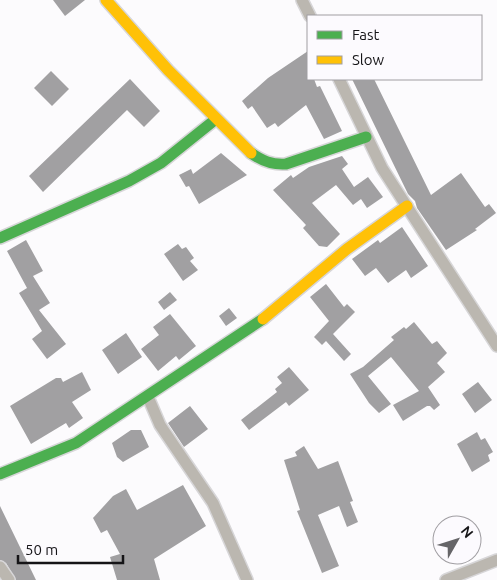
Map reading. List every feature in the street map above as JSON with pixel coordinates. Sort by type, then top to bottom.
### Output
[{"type":"street","points":[[106,0],[168,70],[243,147],[261,160],[276,165],[286,164],[366,137]]},
{"type":"street","points":[[302,0],[310,15]]},
{"type":"street","points":[[339,80],[382,168],[497,346]]},
{"type":"street","points":[[0,238],[129,181],[161,162],[216,119]]},
{"type":"street","points":[[0,474],[76,443],[148,397],[267,316],[347,249],[407,206]]},
{"type":"street","points":[[148,397],[160,425],[213,503],[247,580]]},
{"type":"street","points":[[446,580],[497,560]]},
{"type":"street","points":[[0,567],[9,580]]},
{"type":"building","points":[[53,0],[85,0],[65,16]]},
{"type":"building","points":[[307,52],[307,80],[314,80],[317,87],[320,86],[342,131],[324,139],[306,105],[278,127],[275,123],[267,128],[252,106],[248,109],[242,101],[268,78]]},
{"type":"building","points":[[51,71],[69,89],[52,106],[34,88]]},
{"type":"building","points":[[130,79],[160,111],[144,127],[127,110],[43,192],[29,176]]},
{"type":"building","points":[[352,80],[374,80],[431,195],[461,173],[485,207],[489,204],[496,213],[475,229],[477,230],[446,250],[417,208],[415,201],[408,194]]},
{"type":"building","points":[[221,153],[247,175],[199,204],[189,186],[186,187],[179,175],[191,169],[193,174]]},
{"type":"building","points":[[342,156],[348,164],[342,169],[354,187],[368,177],[383,197],[367,208],[361,199],[353,205],[336,185],[312,203],[340,234],[327,247],[319,246],[303,228],[306,225],[273,190],[291,175],[293,178],[309,167]]},
{"type":"building","points":[[402,227],[428,266],[411,278],[406,270],[388,283],[376,268],[365,276],[352,259],[378,240],[380,243]]},
{"type":"building","points":[[26,240],[43,271],[33,276],[50,303],[39,310],[66,344],[47,359],[32,339],[42,331],[19,293],[27,288],[7,251]]},
{"type":"building","points":[[178,244],[182,249],[186,247],[194,258],[190,261],[198,270],[183,281],[164,254]]},
{"type":"building","points":[[326,284],[344,307],[347,304],[355,312],[333,334],[351,354],[344,361],[326,341],[322,345],[314,337],[329,321],[310,297]]},
{"type":"building","points":[[170,292],[177,300],[164,310],[158,302]]},
{"type":"building","points":[[229,308],[237,318],[226,326],[219,316]]},
{"type":"building","points":[[170,314],[196,346],[179,360],[176,356],[158,371],[141,349],[159,335],[153,327]]},
{"type":"building","points":[[414,322],[432,344],[437,341],[447,353],[437,363],[445,372],[428,387],[440,405],[434,410],[427,406],[403,421],[393,405],[419,391],[391,357],[368,376],[391,404],[379,413],[369,403],[350,374],[363,367],[394,340],[391,337]]},
{"type":"building","points":[[126,333],[142,357],[118,374],[102,350]]},
{"type":"building","points":[[289,367],[309,390],[289,406],[286,402],[249,430],[241,420],[277,392],[275,389],[282,383],[277,377]]},
{"type":"building","points":[[82,372],[91,390],[72,402],[83,418],[69,428],[66,423],[31,444],[10,406],[56,378],[61,378],[63,382]]},
{"type":"building","points":[[478,382],[492,400],[475,413],[462,394]]},
{"type":"building","points":[[190,406],[208,429],[184,447],[168,423]]},
{"type":"building","points":[[131,430],[141,430],[149,447],[123,462],[117,457],[112,443]]},
{"type":"building","points":[[477,432],[481,440],[485,438],[493,452],[488,455],[490,461],[472,472],[457,444]]},
{"type":"building","points":[[304,446],[318,469],[338,461],[353,501],[350,502],[358,522],[347,527],[339,506],[318,515],[339,566],[322,573],[297,511],[300,510],[284,460],[297,456],[295,452]]},
{"type":"building","points":[[183,485],[206,526],[154,559],[160,580],[117,580],[110,557],[120,554],[107,530],[101,533],[93,518],[113,496],[126,489],[137,510]]},
{"type":"building","points":[[0,506],[36,580],[16,580],[6,563],[0,560]]},
{"type":"traffic: fast","points":[[0,238],[129,181],[161,163],[216,119]]},
{"type":"traffic: fast","points":[[251,153],[267,162],[286,164],[366,137]]},
{"type":"traffic: fast","points":[[0,474],[76,443],[263,319]]},
{"type":"traffic: slow","points":[[106,0],[168,70],[251,153]]},
{"type":"traffic: slow","points":[[263,319],[347,249],[407,206]]}]
